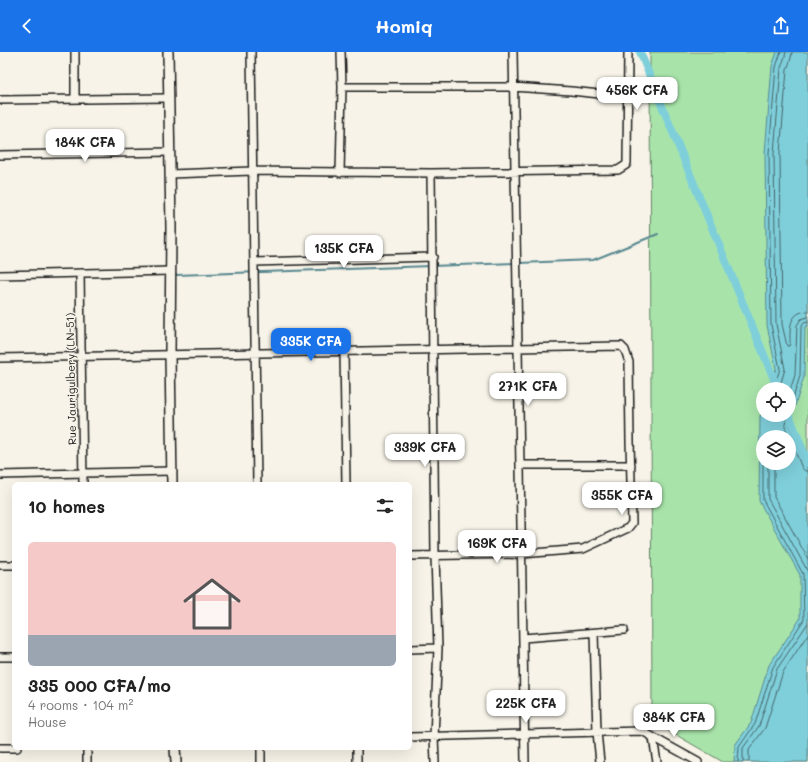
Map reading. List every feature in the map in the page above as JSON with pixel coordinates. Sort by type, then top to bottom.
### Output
[{"type":"street","points":[[75,52],[75,99]]},
{"type":"street","points":[[168,52],[172,482]]},
{"type":"street","points":[[251,52],[257,482]]},
{"type":"street","points":[[340,173],[342,87],[341,52]]},
{"type":"street","points":[[513,52],[525,762]]},
{"type":"street","points":[[170,174],[252,171],[431,173],[618,170],[627,163],[628,52]]},
{"type":"street","points":[[342,87],[513,88],[571,91],[628,97]]},
{"type":"street","points":[[0,100],[168,98]]},
{"type":"street","points":[[0,155],[169,152]]},
{"type":"street","points":[[431,173],[435,556],[438,648],[434,736],[435,762]]},
{"type":"street","points":[[254,262],[433,257]]},
{"type":"street","points":[[0,275],[170,271]]},
{"type":"street","name":"Rue Jaurigulbery (LN-51)","points":[[80,273],[84,482]]},
{"type":"street","points":[[0,358],[621,346],[625,350],[629,362],[632,523],[628,528],[583,549],[521,554],[412,556]]},
{"type":"street","points":[[344,351],[346,482]]},
{"type":"street","points":[[520,465],[631,464]]},
{"type":"street","points":[[0,476],[171,471]]},
{"type":"street","points":[[0,566],[12,565]]},
{"type":"street","points":[[523,638],[624,630]]},
{"type":"street","points":[[594,632],[597,732],[600,762]]},
{"type":"street","points":[[412,649],[438,648]]},
{"type":"street","points":[[0,657],[12,657]]},
{"type":"street","points":[[412,737],[642,731],[698,762]]},
{"type":"street","points":[[654,738],[657,762]]},
{"type":"street","points":[[0,748],[12,748]]},
{"type":"street","points":[[87,750],[88,762]]},
{"type":"street","points":[[176,750],[176,762]]},
{"type":"street","points":[[261,750],[261,762]]},
{"type":"street","points":[[357,750],[357,762]]},
{"type":"green space","points":[[650,52],[808,52],[808,762],[723,762],[652,721]]},
{"type":"water","points":[[777,52],[808,52],[808,326],[805,327],[804,377],[796,403],[796,382],[771,382],[776,369],[767,325],[765,153],[772,66]]},
{"type":"water","points":[[760,422],[790,422],[789,425],[791,430],[760,430]]},
{"type":"water","points":[[796,442],[808,471],[808,762],[734,762],[735,745],[751,723],[769,665],[800,619],[800,575],[759,501],[759,470],[796,470]]},
{"type":"waterway","points":[[640,52],[775,382]]},
{"type":"waterway","points":[[519,263],[593,260],[658,234]]},
{"type":"waterway","points":[[176,275],[515,263]]},
{"type":"waterway","points":[[792,422],[808,463]]}]
